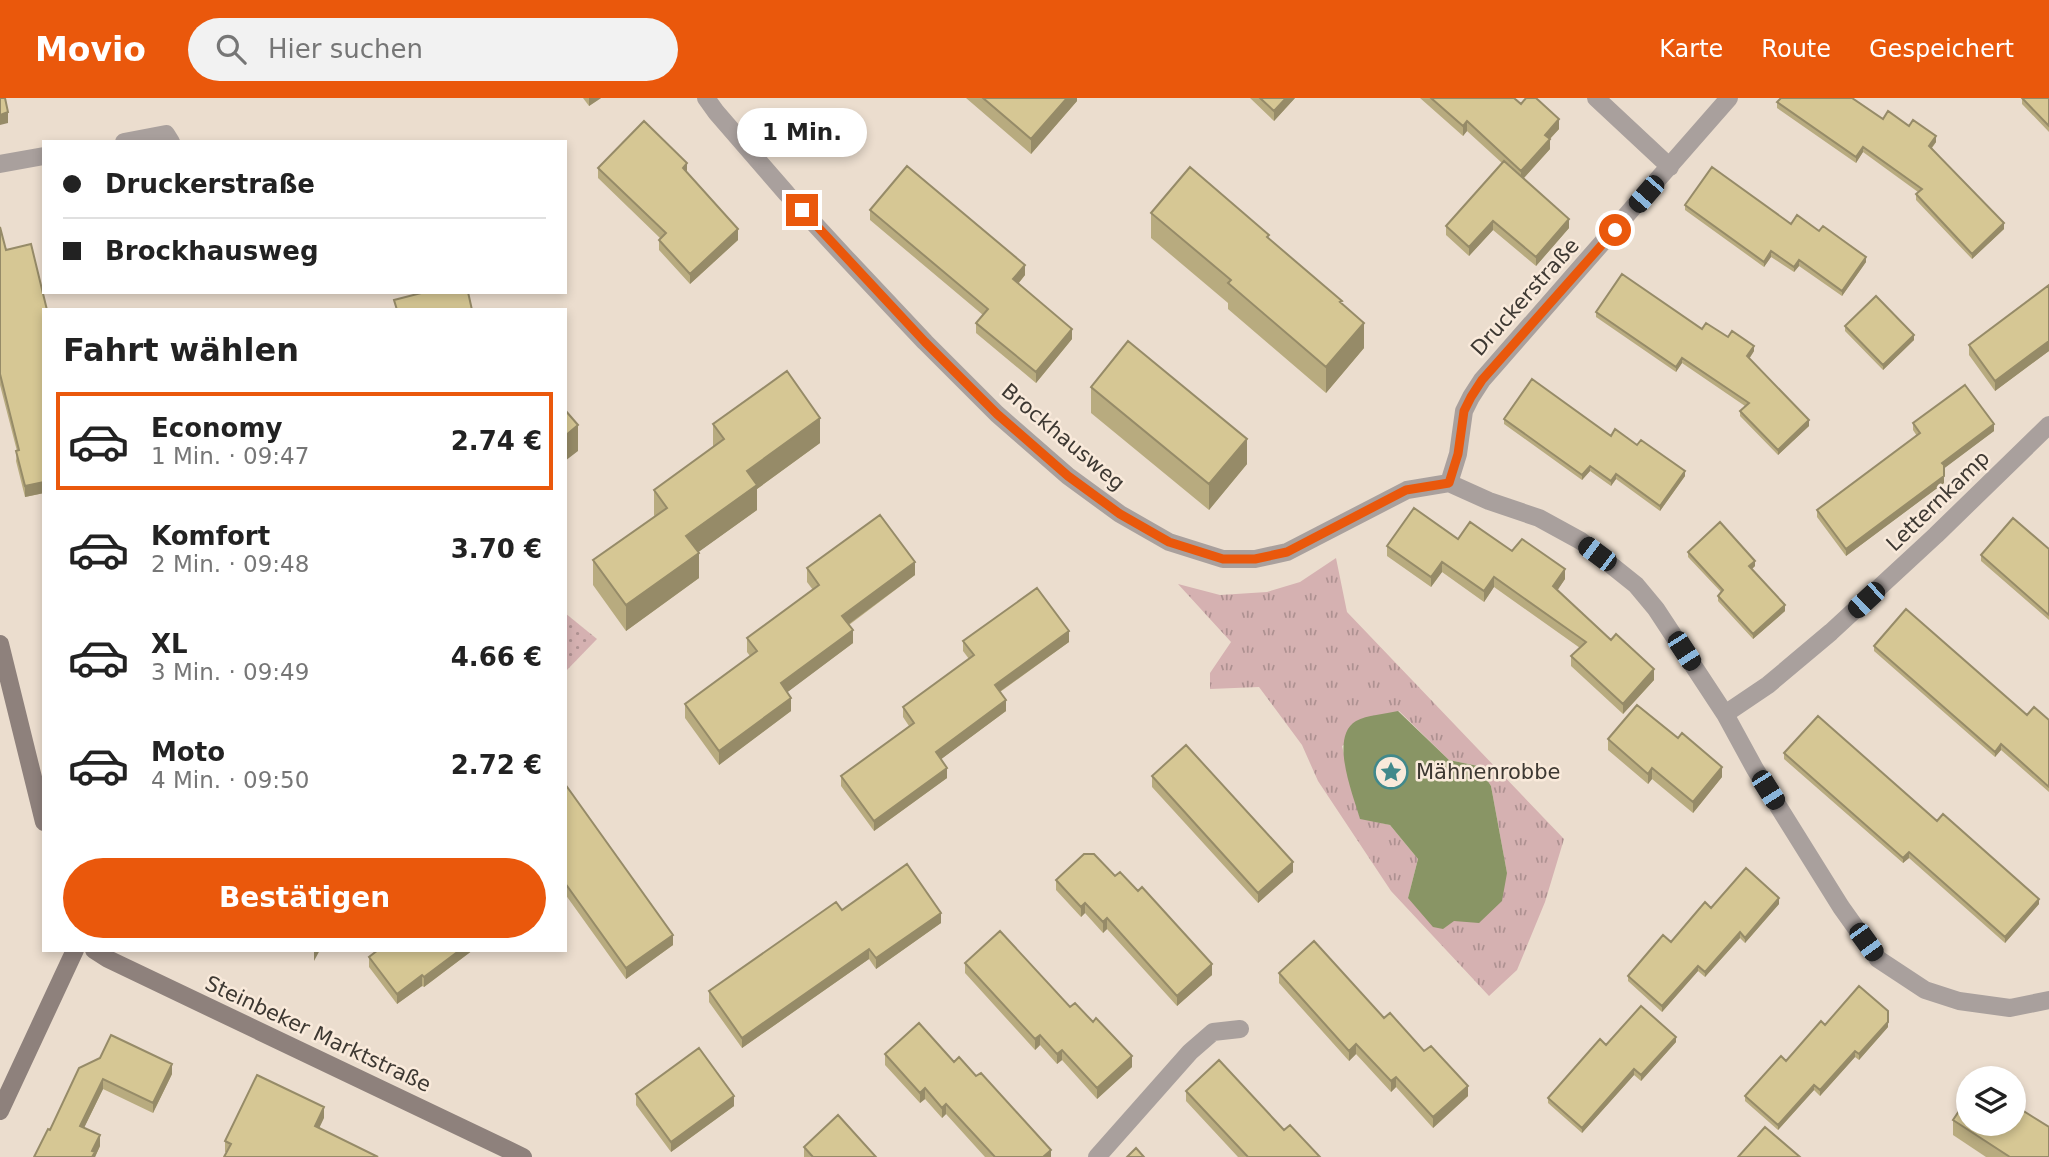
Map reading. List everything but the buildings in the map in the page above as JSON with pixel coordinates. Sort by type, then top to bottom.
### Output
[{"type":"street","name":"Brockhausweg","points":[[706,98],[787,194],[925,342],[997,414],[1078,484],[1120,514],[1169,542],[1223,559],[1255,559],[1287,552],[1406,490],[1449,483]]},
{"type":"street","points":[[1596,98],[1670,167]]},
{"type":"street","name":"Druckerstraße","points":[[1449,483],[1458,454],[1464,411],[1482,380],[1729,98]]},
{"type":"street","points":[[134,140],[166,134],[170,140]]},
{"type":"street","points":[[0,164],[42,156]]},
{"type":"street","name":"Letternkamp","points":[[1725,714],[1768,685],[1831,632],[2049,425]]},
{"type":"street","points":[[1449,483],[1489,501],[1539,518],[1580,541],[1636,585],[1656,609],[1725,714],[1755,769],[1841,907],[1878,959],[1926,990],[1959,1001],[2010,1008],[2049,1000]]},
{"type":"street","points":[[0,645],[42,814]]},
{"type":"street","points":[[0,1111],[74,952]]},
{"type":"street","name":"Steinbeker Marktstraße","points":[[97,952],[523,1157]]},
{"type":"street","points":[[1097,1157],[1190,1052],[1213,1032],[1240,1028]]},
{"type":"green space","points":[[1336,558],[1347,612],[1564,839],[1545,902],[1517,970],[1489,996],[1391,891],[1318,781],[1302,745],[1259,687],[1210,689],[1210,673],[1231,642],[1178,584],[1220,595],[1267,592],[1300,582]],"holes":[[[1399,711],[1449,760],[1478,766],[1491,786],[1507,873],[1408,898],[1418,859],[1390,825],[1360,818],[1342,746]]]},
{"type":"green space","points":[[567,615],[597,639],[567,670]]},
{"type":"shaded area","points":[[1398,711],[1449,760],[1478,766],[1491,786],[1507,873],[1502,901],[1479,923],[1454,921],[1443,929],[1433,927],[1408,898],[1418,859],[1390,825],[1360,819],[1345,767],[1344,740],[1348,729],[1356,721]]},
{"type":"place","name":"Mähnenrobbe","points":[[1391,772]]},
{"type":"route","points":[[802,210],[951,369],[997,414],[1068,476],[1120,514],[1169,542],[1223,559],[1255,559],[1287,552],[1406,490],[1449,483],[1458,454],[1464,411],[1482,380],[1615,230]]}]
